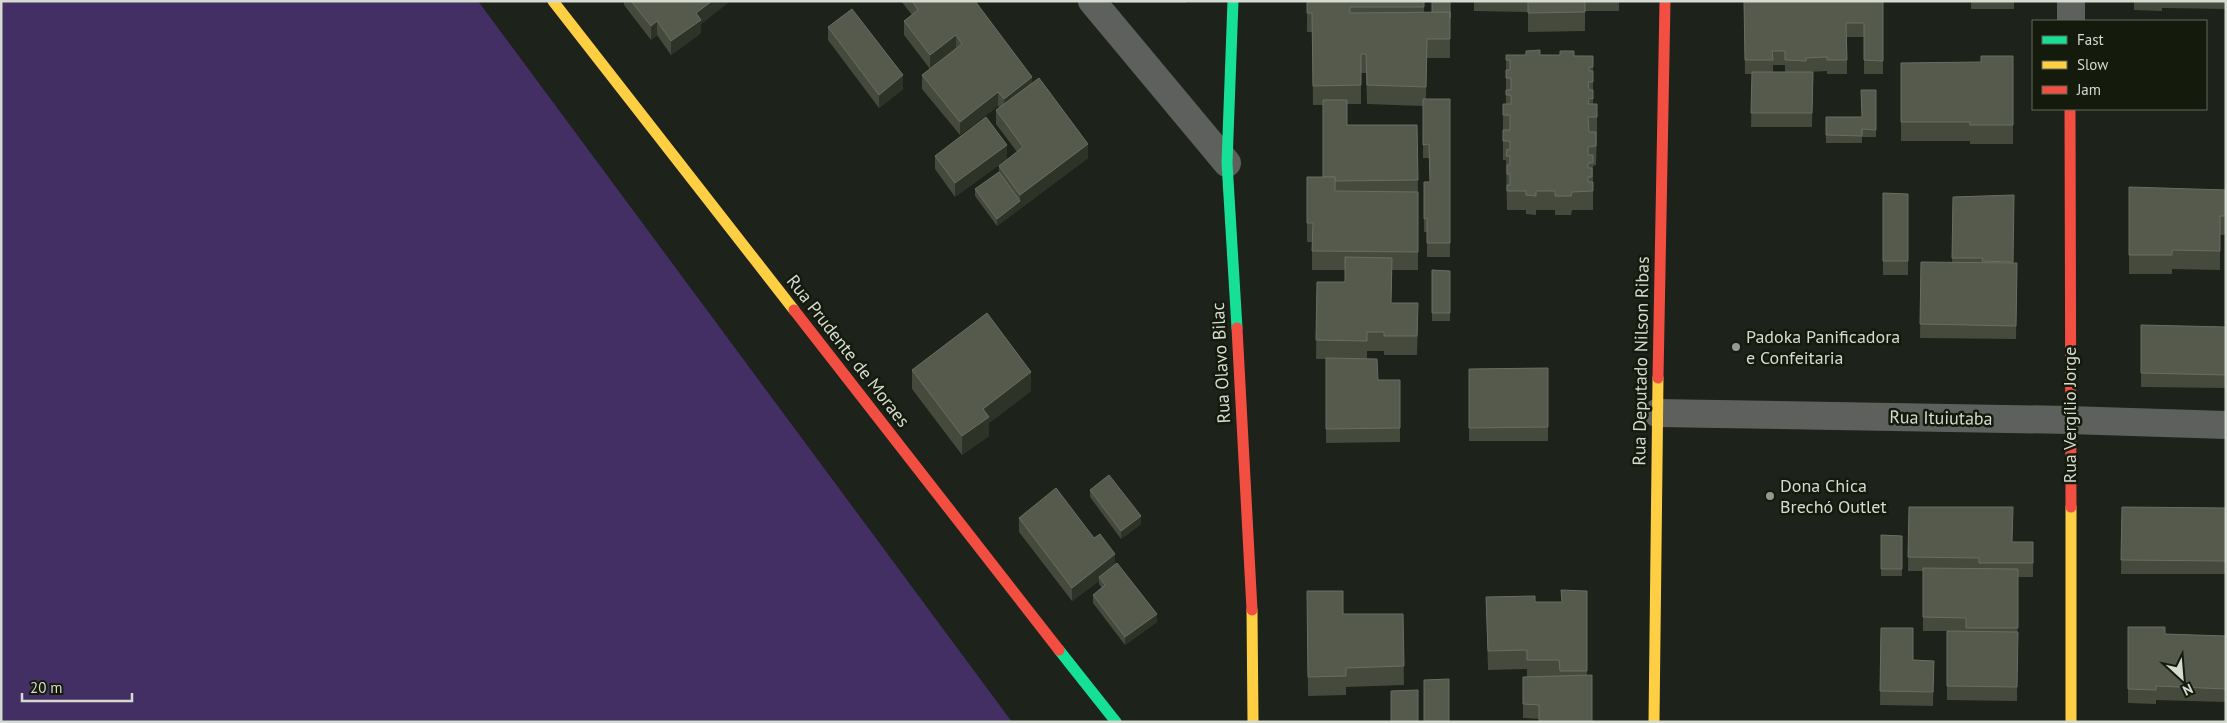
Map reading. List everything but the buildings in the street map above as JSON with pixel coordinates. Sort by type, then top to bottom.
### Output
[{"type":"street","name":"Rua Prudente de Moraes","points":[[554,1],[1116,722]]},
{"type":"street","points":[[1092,1],[1227,163]]},
{"type":"street","name":"Rua Olavo Bilac","points":[[1233,1],[1227,163],[1251,571],[1253,722]]},
{"type":"street","name":"Rua Deputado Nilson Ribas","points":[[1654,722],[1656,413],[1665,1]]},
{"type":"street","points":[[2071,1],[2071,20]]},
{"type":"street","name":"Rua Vergílio Jorge","points":[[2070,110],[2069,420],[2071,722]]},
{"type":"street","name":"Rua Ituiutaba","points":[[1656,413],[2069,420],[2226,425]]},
{"type":"shaded area","points":[[1,1],[478,1],[1012,722],[1,722]]},
{"type":"traffic: fast","points":[[1233,1],[1227,163],[1237,328]]},
{"type":"traffic: fast","points":[[1059,650],[1116,722]]},
{"type":"traffic: slow","points":[[553,1],[794,310]]},
{"type":"traffic: slow","points":[[1654,722],[1658,378]]},
{"type":"traffic: slow","points":[[2071,507],[2071,722]]},
{"type":"traffic: slow","points":[[1252,610],[1253,722]]},
{"type":"traffic: jam","points":[[1658,378],[1665,1]]},
{"type":"traffic: jam","points":[[2070,110],[2071,507]]},
{"type":"traffic: jam","points":[[794,310],[1059,650]]},
{"type":"traffic: jam","points":[[1237,328],[1252,610]]},
{"type":"place","name":"Padoka Panificadora e Confeitaria","points":[[1736,347]]},
{"type":"place","name":"Dona Chica Brechó Outlet","points":[[1770,496]]}]
